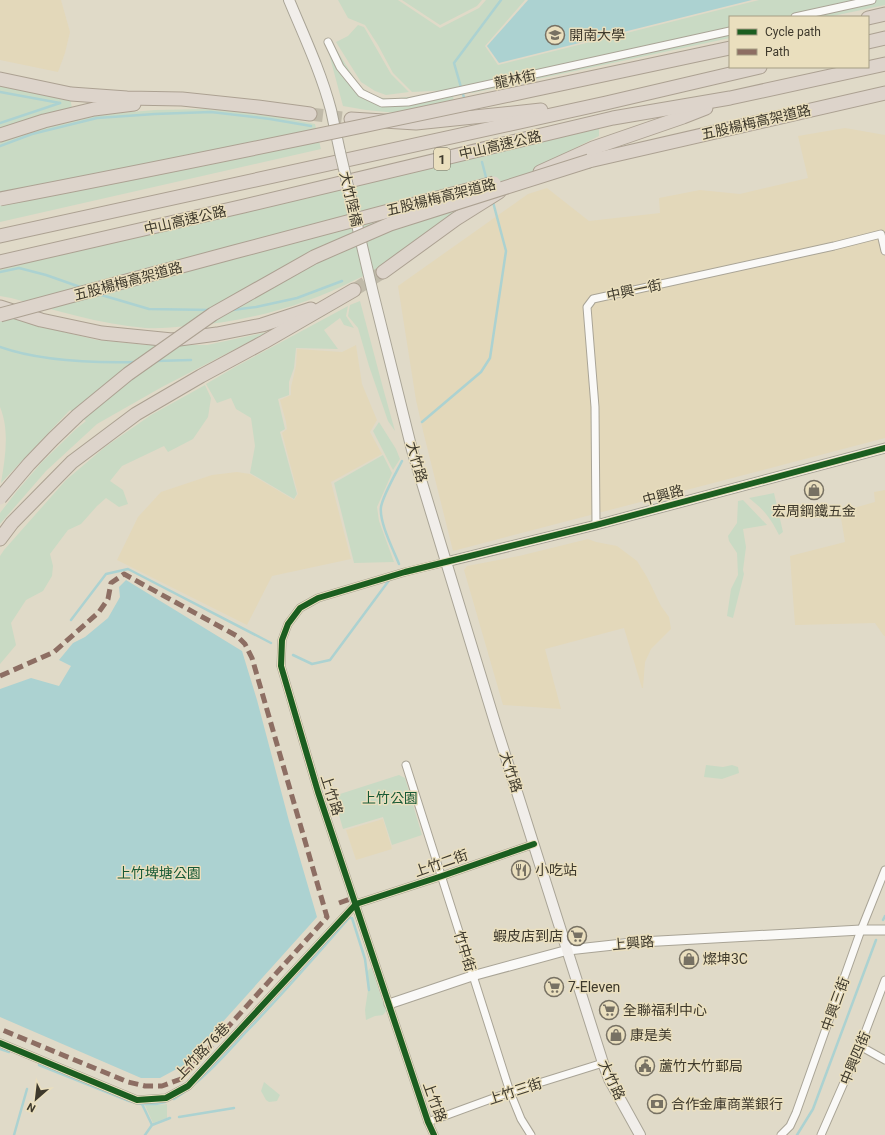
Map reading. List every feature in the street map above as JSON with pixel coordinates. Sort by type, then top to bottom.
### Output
[{"type":"highway","points":[[869,18],[885,14]]},
{"type":"highway","points":[[869,42],[885,38]]},
{"type":"highway","points":[[0,199],[168,167],[729,48]]},
{"type":"highway","name":"中山高速公路","points":[[869,68],[885,64]]},
{"type":"highway","name":"中山高速公路","points":[[0,236],[606,103],[756,68]]},
{"type":"highway","name":"中山高速公路","points":[[0,262],[613,118],[730,98],[867,68]]},
{"type":"highway","points":[[0,79],[71,94],[127,98],[182,99],[310,114]]},
{"type":"highway","name":"五股楊梅高架道路","points":[[0,315],[469,189],[885,93]]},
{"type":"highway","points":[[384,272],[456,219],[493,195],[556,164],[593,148],[683,117],[730,98]]},
{"type":"highway","points":[[0,135],[44,120],[94,109],[146,103],[208,102]]},
{"type":"highway","points":[[351,119],[416,123],[606,103]]},
{"type":"highway","points":[[0,498],[29,464],[78,415],[128,374],[213,314],[314,257],[390,224],[589,161]]},
{"type":"highway","points":[[0,539],[12,523],[72,462],[136,414],[354,290]]},
{"type":"highway","points":[[0,306],[41,320],[102,333],[172,340],[218,334],[262,325],[337,301]]},
{"type":"main road","name":"大竹陸橋","points":[[288,0],[314,61],[326,96],[401,402]]},
{"type":"main road","name":"大竹路","points":[[401,402],[412,450],[446,562],[603,1063],[609,1079],[640,1135]]},
{"type":"street","points":[[800,16],[872,0]]},
{"type":"street","name":"龍林街","points":[[328,42],[340,66],[361,93],[382,103],[408,102],[729,31]]},
{"type":"street","name":"中興一街","points":[[596,525],[595,407],[587,307],[593,299],[834,246],[881,234],[885,251]]},
{"type":"street","name":"中興路","points":[[446,562],[596,525],[885,448]]},
{"type":"street","name":"上竹路","points":[[434,1135],[428,1122],[318,792],[281,666],[282,640],[288,624],[300,608],[318,598],[405,572],[446,562]]},
{"type":"street","name":"竹中街","points":[[406,765],[510,1092],[521,1119],[531,1135]]},
{"type":"street","name":"上竹二街","points":[[356,904],[534,844]]},
{"type":"street","name":"中興三街","points":[[781,1135],[790,1126],[796,1112],[861,930],[885,870]]},
{"type":"street","name":"上竹路76巷","points":[[0,1043],[137,1100],[166,1098],[188,1086],[356,904]]},
{"type":"street","name":"上興路","points":[[389,1004],[472,976],[568,950],[642,942],[885,930]]},
{"type":"street","name":"中興四街","points":[[821,1135],[860,1046],[885,980]]},
{"type":"street","points":[[860,1046],[885,1060]]},
{"type":"street","name":"上竹三街","points":[[428,1122],[510,1092],[603,1063]]},
{"type":"shaded area","points":[[0,0],[61,0],[70,32],[65,53],[58,72],[0,60]]},
{"type":"shaded area","points":[[845,128],[885,135],[885,438],[453,551],[416,400],[398,286],[528,194],[547,188],[589,221],[660,213],[659,198],[700,190],[740,194],[808,178],[798,136]]},
{"type":"shaded area","points":[[356,345],[362,384],[377,420],[370,432],[382,454],[331,482],[351,559],[272,576],[247,625],[117,560],[138,517],[161,492],[212,475],[237,472],[250,474],[294,500],[298,494],[282,433],[287,429],[280,400],[291,395],[291,387],[296,366],[297,349],[342,352]]},
{"type":"shaded area","points":[[885,490],[885,636],[875,623],[795,625],[790,556],[845,542],[840,512],[875,502],[874,492]]},
{"type":"shaded area","points":[[588,539],[617,546],[637,561],[647,577],[661,606],[669,617],[671,629],[651,649],[645,662],[643,688],[624,628],[545,649],[561,709],[503,705],[464,570],[467,566],[519,556]]},
{"type":"shaded area","points":[[383,819],[392,849],[356,860],[346,830]]},
{"type":"green space","points":[[338,0],[398,0],[440,28],[479,8],[486,0],[525,0],[485,46],[498,65],[759,0],[885,0],[885,5],[833,16],[729,16],[729,38],[472,93],[467,85],[452,90],[412,92],[393,73],[365,25],[348,18]]},
{"type":"green space","points":[[402,0],[482,0],[477,6],[440,25]]},
{"type":"green space","points":[[358,25],[364,27],[391,74],[409,92],[386,95],[375,91],[361,82],[336,42],[348,36]]},
{"type":"green space","points":[[333,44],[359,86],[375,96],[387,99],[453,93],[454,110],[406,114],[343,106],[327,46]]},
{"type":"green space","points":[[0,85],[70,98],[72,108],[0,130]]},
{"type":"green space","points":[[204,109],[258,113],[315,124],[321,149],[0,222],[0,141],[54,125],[96,115],[155,110]]},
{"type":"green space","points":[[599,128],[599,136],[548,162],[428,239],[379,268],[334,290],[272,312],[208,324],[166,328],[145,328],[94,320],[0,296],[0,269]]},
{"type":"green space","points":[[360,301],[395,431],[388,421],[358,328],[348,316],[350,305]]},
{"type":"green space","points":[[348,306],[346,316],[354,328],[344,325],[340,318],[324,330],[338,349],[296,348],[294,368],[289,382],[289,395],[278,399],[285,429],[280,432],[297,494],[294,499],[250,473],[255,446],[251,418],[236,409],[231,398],[217,403],[206,384]]},
{"type":"green space","points":[[0,314],[34,325],[97,340],[146,345],[207,345],[268,332],[162,387],[97,424],[46,471],[0,524],[0,513],[17,491],[42,462],[86,421],[70,410],[1,483],[6,435],[0,407]]},
{"type":"green space","points":[[205,385],[211,398],[208,417],[193,439],[168,452],[164,446],[122,466],[110,481],[123,490],[128,504],[119,507],[106,498],[81,524],[68,530],[50,554],[53,566],[52,576],[43,591],[26,600],[11,623],[16,645],[0,664],[0,556],[4,550],[66,480],[105,447],[151,415]]},
{"type":"green space","points":[[379,422],[396,449],[400,459],[393,470],[373,431]]},
{"type":"green space","points":[[383,455],[392,473],[377,507],[379,521],[394,562],[354,563],[334,483]]},
{"type":"green space","points":[[774,493],[783,532],[779,535],[773,523],[766,514],[749,498]]},
{"type":"green space","points":[[743,500],[767,525],[743,529],[746,547],[743,570],[744,574],[733,618],[727,616],[731,589],[738,575],[737,553],[729,541],[728,536],[737,523],[738,501]]},
{"type":"green space","points":[[706,765],[723,767],[732,765],[738,767],[739,773],[722,779],[704,777]]},
{"type":"green space","name":"上竹公園","points":[[399,775],[405,778],[422,835],[392,845],[383,817],[343,829],[335,801],[340,794]]},
{"type":"green space","points":[[371,967],[386,1011],[383,1015],[375,1016],[366,1020],[365,1010],[368,990],[366,973]]},
{"type":"green space","points":[[264,1082],[280,1095],[277,1101],[269,1102],[266,1100],[261,1091]]},
{"type":"green space","points":[[167,1104],[167,1118],[153,1123],[145,1105]]},
{"type":"water","name":"開南大學","points":[[528,0],[752,0],[499,63],[487,46]]},
{"type":"water","name":"上竹埤塘公園","points":[[126,580],[242,651],[317,917],[184,1065],[160,1078],[141,1078],[0,1017],[0,689],[31,678],[59,686],[71,666],[59,660],[73,643],[85,637],[108,618],[120,597],[119,587]]},
{"type":"waterway","points":[[465,101],[454,63],[501,0]]},
{"type":"waterway","points":[[0,92],[60,103]]},
{"type":"waterway","points":[[0,123],[60,103]]},
{"type":"waterway","points":[[0,146],[32,134],[97,118],[155,114],[211,112],[270,119],[311,126]]},
{"type":"waterway","points":[[482,162],[487,181]]},
{"type":"waterway","points":[[422,422],[481,372],[490,358],[506,251],[493,202]]},
{"type":"waterway","points":[[0,272],[19,268],[46,275],[83,288]]},
{"type":"waterway","points":[[232,310],[256,307],[297,298],[342,281]]},
{"type":"waterway","points":[[98,294],[149,309],[211,310]]},
{"type":"waterway","points":[[0,347],[15,352],[67,360],[137,362]]},
{"type":"waterway","points":[[156,361],[191,360]]},
{"type":"waterway","points":[[399,564],[384,528],[381,507],[387,490],[402,461]]},
{"type":"waterway","points":[[71,620],[106,574],[128,569],[271,643]]},
{"type":"waterway","points":[[293,655],[312,664],[330,660],[390,579]]},
{"type":"waterway","points":[[883,920],[885,916]]},
{"type":"waterway","points":[[174,1099],[203,1077],[220,1060],[285,991],[349,918],[352,918],[365,959],[369,990]]},
{"type":"waterway","points":[[797,1135],[813,1109],[876,940]]},
{"type":"waterway","points":[[0,1049],[9,1052]]},
{"type":"waterway","points":[[39,1065],[129,1101],[142,1104]]},
{"type":"waterway","points":[[14,1135],[27,1089]]},
{"type":"waterway","points":[[152,1125],[142,1104],[156,1104],[165,1102]]},
{"type":"waterway","points":[[179,1117],[234,1108]]},
{"type":"waterway","points":[[145,1135],[152,1125],[170,1118]]},
{"type":"tunnel","points":[[310,114],[351,119]]},
{"type":"tunnel","points":[[354,290],[383,272]]},
{"type":"marked path","points":[[0,676],[54,652],[99,612],[108,599],[111,583],[124,574],[237,636],[245,644],[252,658],[327,917],[181,1079],[162,1086],[145,1086],[128,1082],[0,1029]]},
{"type":"marked path","points":[[339,903],[353,898]]},
{"type":"cycle path","points":[[434,1135],[428,1122],[318,792],[281,666],[282,640],[288,624],[300,608],[318,598],[405,572],[596,525],[885,448]]},
{"type":"cycle path","points":[[0,1043],[137,1100],[166,1098],[188,1086],[356,904],[534,844]]},
{"type":"place","name":"開南大學","points":[[555,35]]},
{"type":"place","name":"宏周鋼鐵五金","points":[[814,490]]},
{"type":"place","name":"小吃站","points":[[521,870]]},
{"type":"place","name":"蝦皮店到店","points":[[577,936]]},
{"type":"place","name":"燦坤3C","points":[[689,959]]},
{"type":"place","name":"7-Eleven","points":[[554,987]]},
{"type":"place","name":"全聯福利中心","points":[[609,1010]]},
{"type":"place","name":"康是美","points":[[616,1035]]},
{"type":"place","name":"蘆竹大竹郵局","points":[[645,1066]]},
{"type":"place","name":"合作金庫商業銀行","points":[[657,1104]]}]
